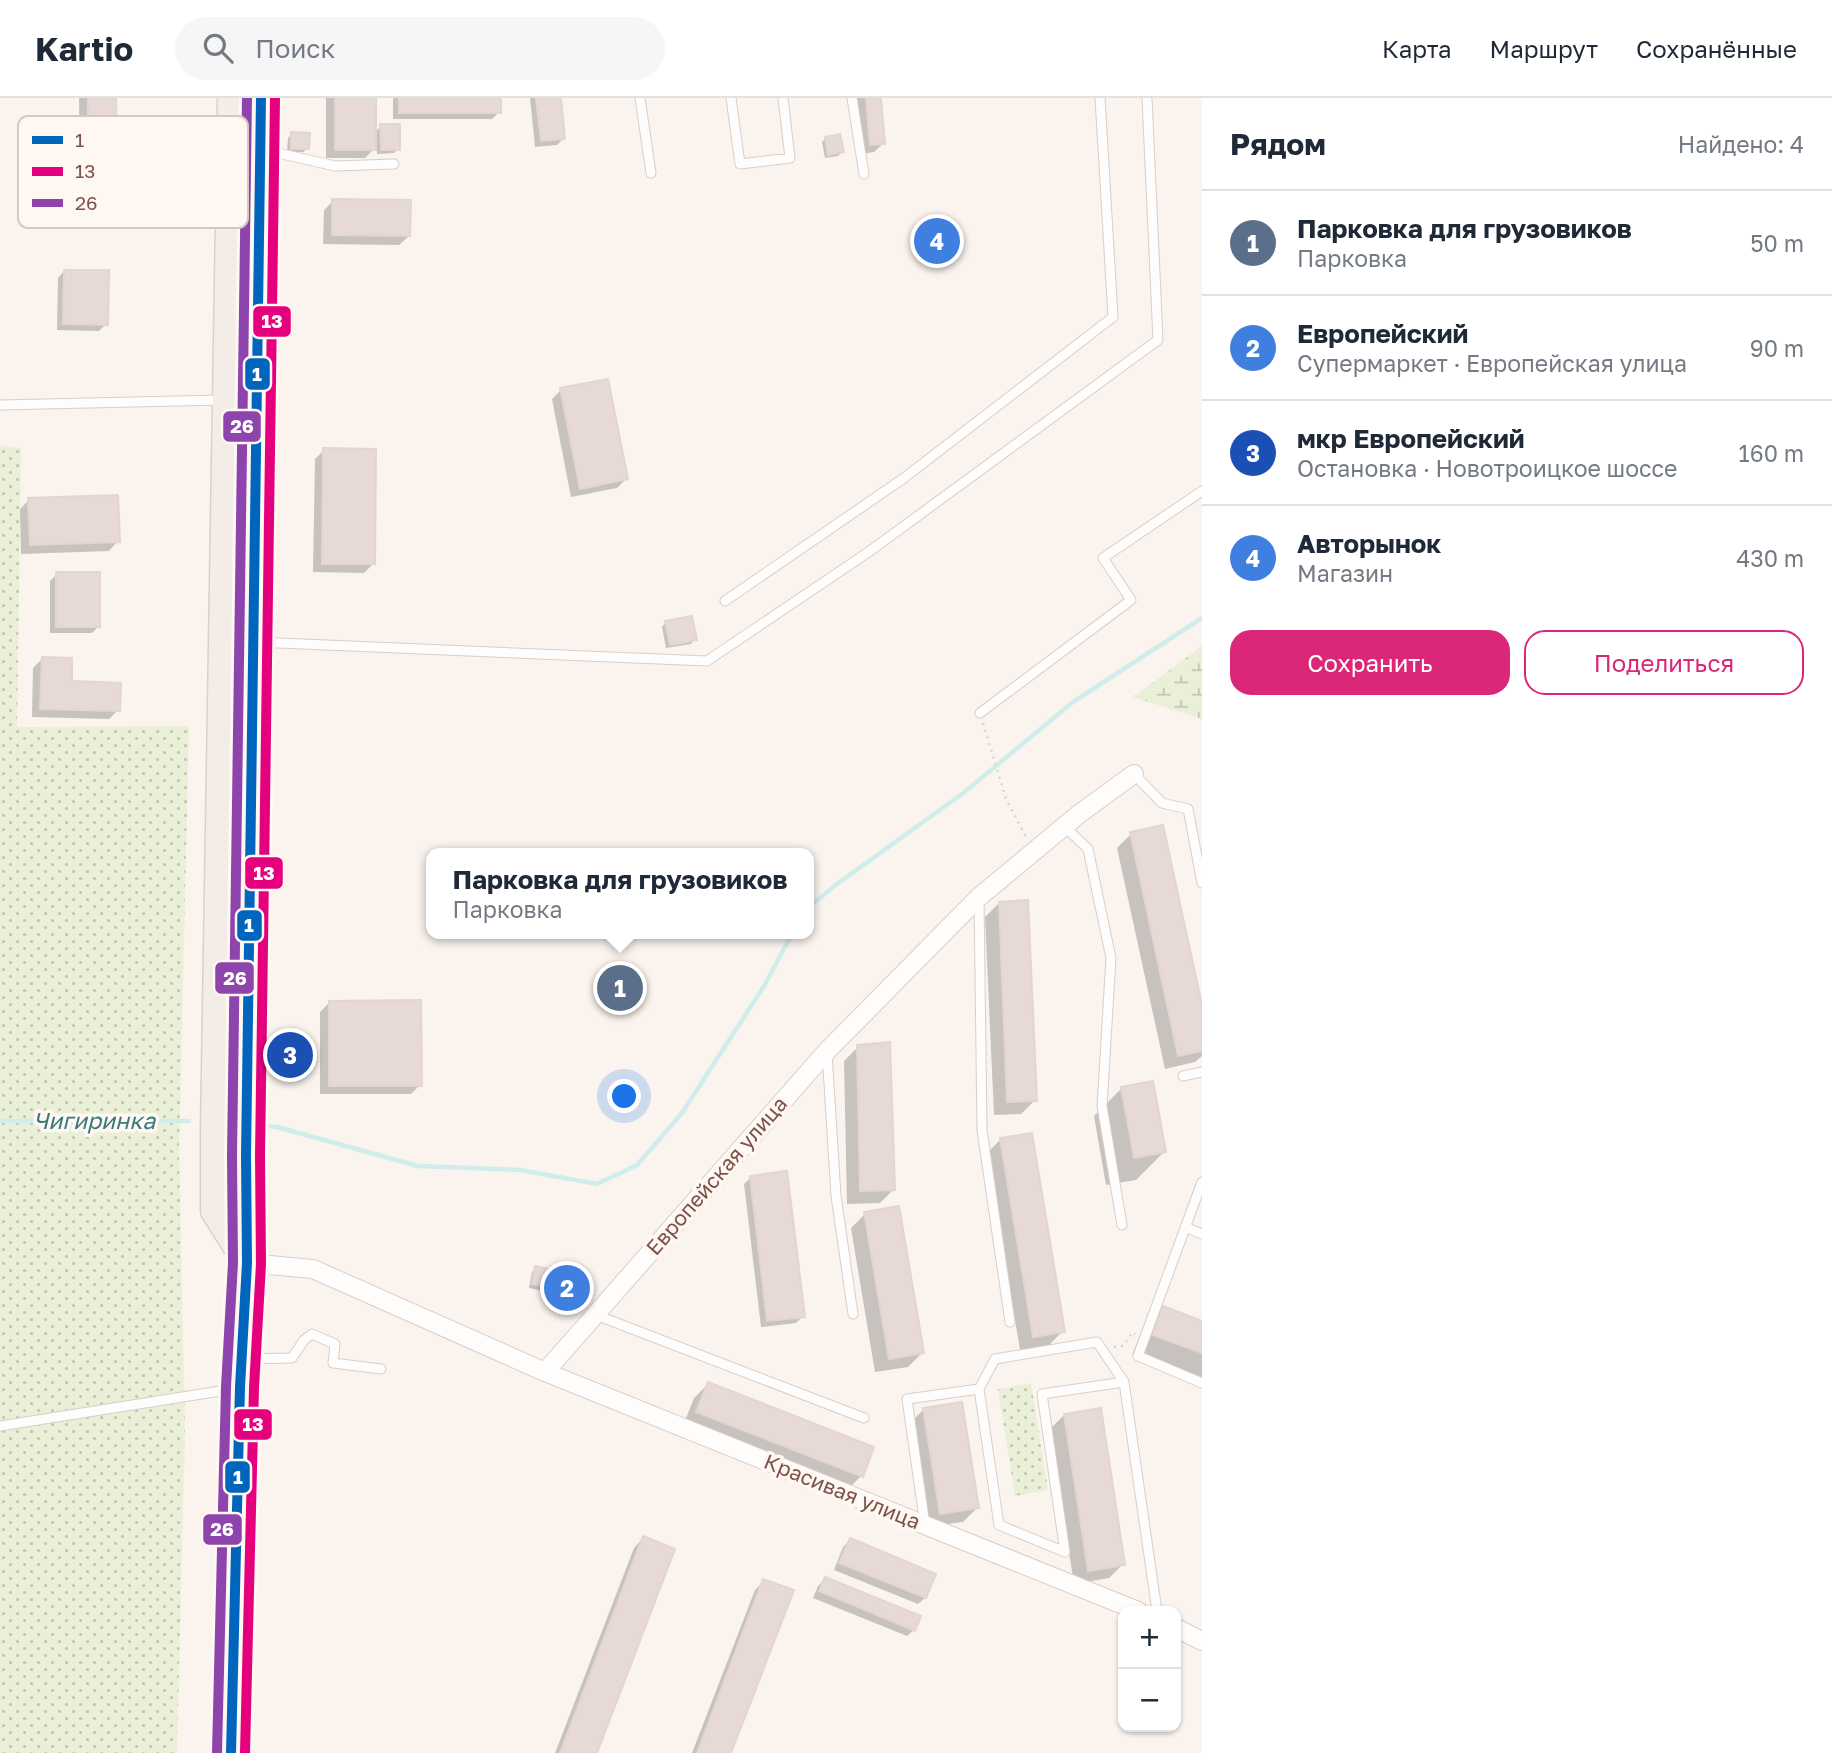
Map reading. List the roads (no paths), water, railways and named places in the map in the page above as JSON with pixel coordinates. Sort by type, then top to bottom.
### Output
[{"type":"main road","points":[[231,98],[231,116]]},
{"type":"main road","points":[[231,1753],[240,1387],[247,1263],[246,1156],[261,98]]},
{"type":"main road","points":[[229,228],[214,1211],[247,1263]]},
{"type":"street","name":"Европейская улица","points":[[545,1372],[827,1051],[979,897],[1064,826],[1134,774]]},
{"type":"street","points":[[247,1263],[313,1269],[545,1372]]},
{"type":"street","name":"Красивая улица","points":[[545,1372],[1126,1606]]},
{"type":"street","points":[[1181,1630],[1202,1641]]},
{"type":"lane","points":[[640,98],[651,173]]},
{"type":"lane","points":[[731,98],[740,164],[790,158],[783,98]]},
{"type":"lane","points":[[852,98],[863,174]]},
{"type":"lane","points":[[725,601],[904,478],[1113,317],[1100,98]]},
{"type":"lane","points":[[253,642],[707,661],[870,551],[1158,340],[1147,98]]},
{"type":"lane","points":[[260,149],[335,166],[394,164]]},
{"type":"lane","points":[[0,405],[227,400]]},
{"type":"lane","points":[[980,713],[1131,600],[1103,558],[1202,491]]},
{"type":"lane","points":[[1134,774],[1162,803],[1188,809],[1202,883]]},
{"type":"lane","points":[[1064,826],[1088,849],[1111,958],[1102,1106],[1122,1226]]},
{"type":"lane","points":[[979,897],[982,1130],[1010,1322]]},
{"type":"lane","points":[[827,1051],[836,1196],[853,1314]]},
{"type":"lane","points":[[1183,1076],[1202,1072]]},
{"type":"lane","points":[[1202,1182],[1138,1356],[1202,1383]]},
{"type":"lane","points":[[1185,1227],[1202,1234]]},
{"type":"lane","points":[[596,1315],[864,1418]]},
{"type":"lane","points":[[242,1359],[292,1358],[304,1340],[312,1334],[335,1344],[332,1363],[380,1369]]},
{"type":"lane","points":[[1124,1382],[1042,1394],[1065,1552],[999,1525],[979,1389],[995,1359],[1097,1342],[1124,1382],[1156,1606]]},
{"type":"lane","points":[[0,1426],[240,1387]]},
{"type":"lane","points":[[925,1525],[906,1399],[979,1389]]},
{"type":"waterway","points":[[814,903],[962,794],[1073,702],[1202,618]]},
{"type":"waterway","points":[[257,1125],[277,1127],[418,1166],[520,1170],[597,1184],[637,1165],[682,1113],[764,986],[789,939]]},
{"type":"waterway","name":"Чигиринка","points":[[0,1121],[189,1121]]},
{"type":"place","name":"Авторынок","points":[[937,241]]},
{"type":"place","name":"Парковка для грузовиков","points":[[620,988]]},
{"type":"place","name":"мкр Европейский","points":[[290,1055]]},
{"type":"place","name":"Европейский","points":[[567,1288]]}]
